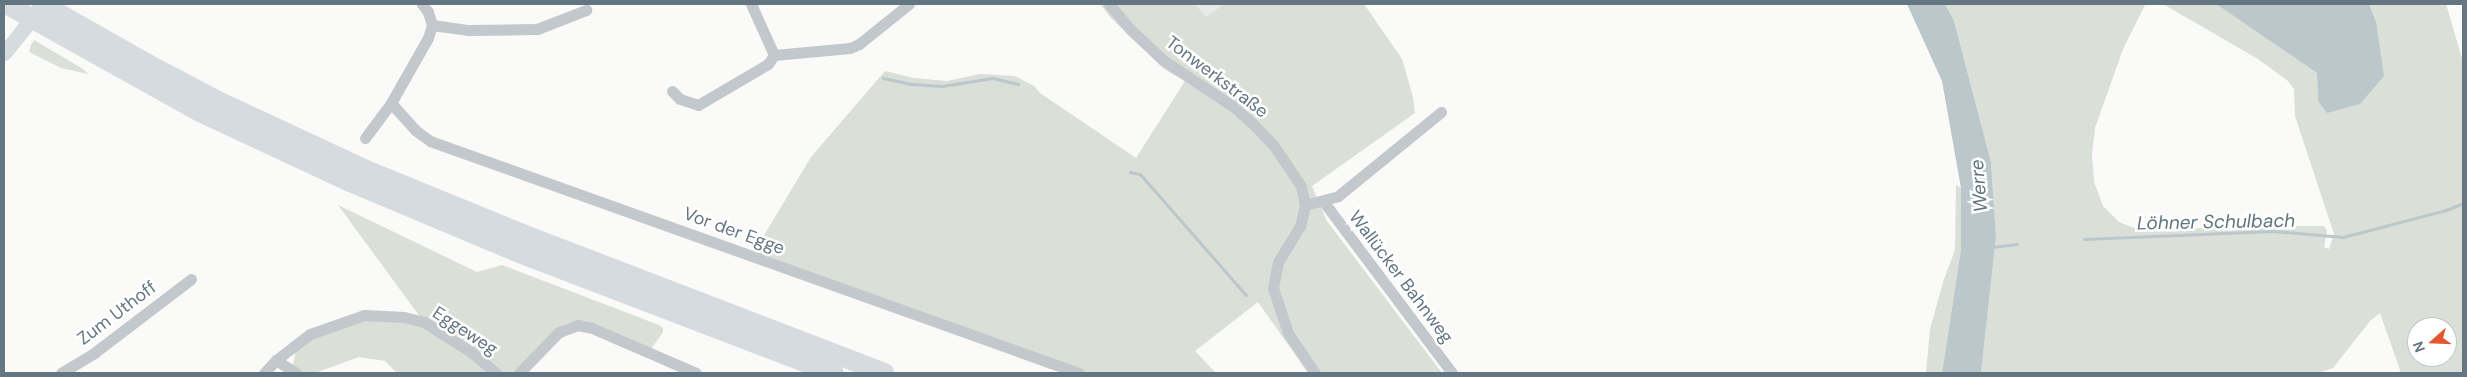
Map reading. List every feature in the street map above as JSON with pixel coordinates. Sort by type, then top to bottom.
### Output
[{"type":"highway","points":[[6,4],[146,63],[218,101],[366,170],[542,241],[884,373]]},
{"type":"highway","points":[[43,4],[63,27],[200,112],[356,185],[519,253],[834,373]]},
{"type":"street","points":[[4,53],[43,4]]},
{"type":"street","points":[[365,138],[391,103],[428,38],[432,25],[428,12],[422,4]]},
{"type":"street","points":[[751,4],[774,55]]},
{"type":"street","points":[[774,55],[850,48],[859,44],[908,4]]},
{"type":"street","name":"Tonwerkstraße","points":[[1109,4],[1130,28],[1163,60],[1234,107],[1252,123],[1290,166],[1302,186],[1306,205]]},
{"type":"street","points":[[432,25],[469,30],[537,29],[586,10]]},
{"type":"street","points":[[672,91],[680,99],[698,104],[768,64],[774,55]]},
{"type":"street","name":"Vor der Egge","points":[[391,103],[415,130],[430,141],[1079,373]]},
{"type":"street","points":[[1315,373],[1288,332],[1273,288],[1278,262],[1300,226],[1306,205],[1338,196],[1441,112]]},
{"type":"street","name":"Wallücker Bahnweg","points":[[1323,201],[1452,373]]},
{"type":"street","name":"Zum Uthoff","points":[[62,373],[94,353],[191,279]]},
{"type":"street","name":"Eggeweg","points":[[264,373],[276,360],[310,334],[364,315],[404,317],[424,322],[471,352],[496,373]]},
{"type":"street","points":[[519,373],[559,332],[578,325],[592,328],[696,373]]},
{"type":"street","points":[[276,360],[296,373]]},
{"type":"shaded area","points":[[1100,4],[1195,4],[1206,17],[1224,4],[1364,4],[1402,59],[1413,97],[1415,113],[1312,186],[1327,221],[1442,373],[1308,373],[1258,302],[1195,351],[1216,373],[1086,373],[754,252],[811,157],[885,71],[914,78],[947,81],[980,74],[1015,76],[1034,86],[1040,93],[1136,158],[1185,81],[1164,69],[1111,18]]},
{"type":"shaded area","points":[[1195,4],[1224,4],[1206,18]]},
{"type":"shaded area","points":[[1945,4],[2145,5],[2123,49],[2095,128],[2092,154],[2094,182],[2103,206],[2119,222],[2141,231],[2252,226],[2324,226],[2327,231],[2324,247],[2329,249],[2334,234],[2295,116],[2294,89],[2288,81],[2258,59],[2163,4],[2216,4],[2317,73],[2318,101],[2376,22],[2369,4],[2446,4],[2463,62],[2463,373],[2401,373],[2380,313],[2370,321],[2333,368],[2317,373],[1981,373],[1996,237],[1991,162],[1954,21]]},
{"type":"shaded area","points":[[34,40],[83,69],[88,74],[61,68],[29,52]]},
{"type":"shaded area","points":[[1956,185],[1961,188],[1961,249],[1942,373],[1926,373],[1930,329],[1944,279],[1955,250]]},
{"type":"shaded area","points":[[338,205],[477,272],[502,265],[659,325],[663,328],[663,332],[649,352],[578,321],[565,324],[553,333],[522,373],[397,373],[385,361],[359,357],[315,373],[302,373],[293,365],[296,350],[312,337],[363,318],[403,321],[429,329]]},
{"type":"water","name":"Werre","points":[[1907,4],[1945,4],[1954,21],[1991,162],[1996,237],[1981,373],[1942,373],[1961,249],[1961,188],[1942,81]]},
{"type":"water","points":[[2216,4],[2369,4],[2376,22],[2384,76],[2360,104],[2327,113],[2318,101],[2317,73]]},
{"type":"waterway","points":[[883,78],[912,84],[942,86],[992,78],[1018,84]]},
{"type":"waterway","points":[[1130,172],[1140,174],[1246,295]]},
{"type":"waterway","name":"Löhner Schulbach","points":[[2084,239],[2273,231],[2343,237],[2446,210],[2463,203]]},
{"type":"waterway","name":"Löhner Schulbach","points":[[1993,247],[2017,244]]}]
